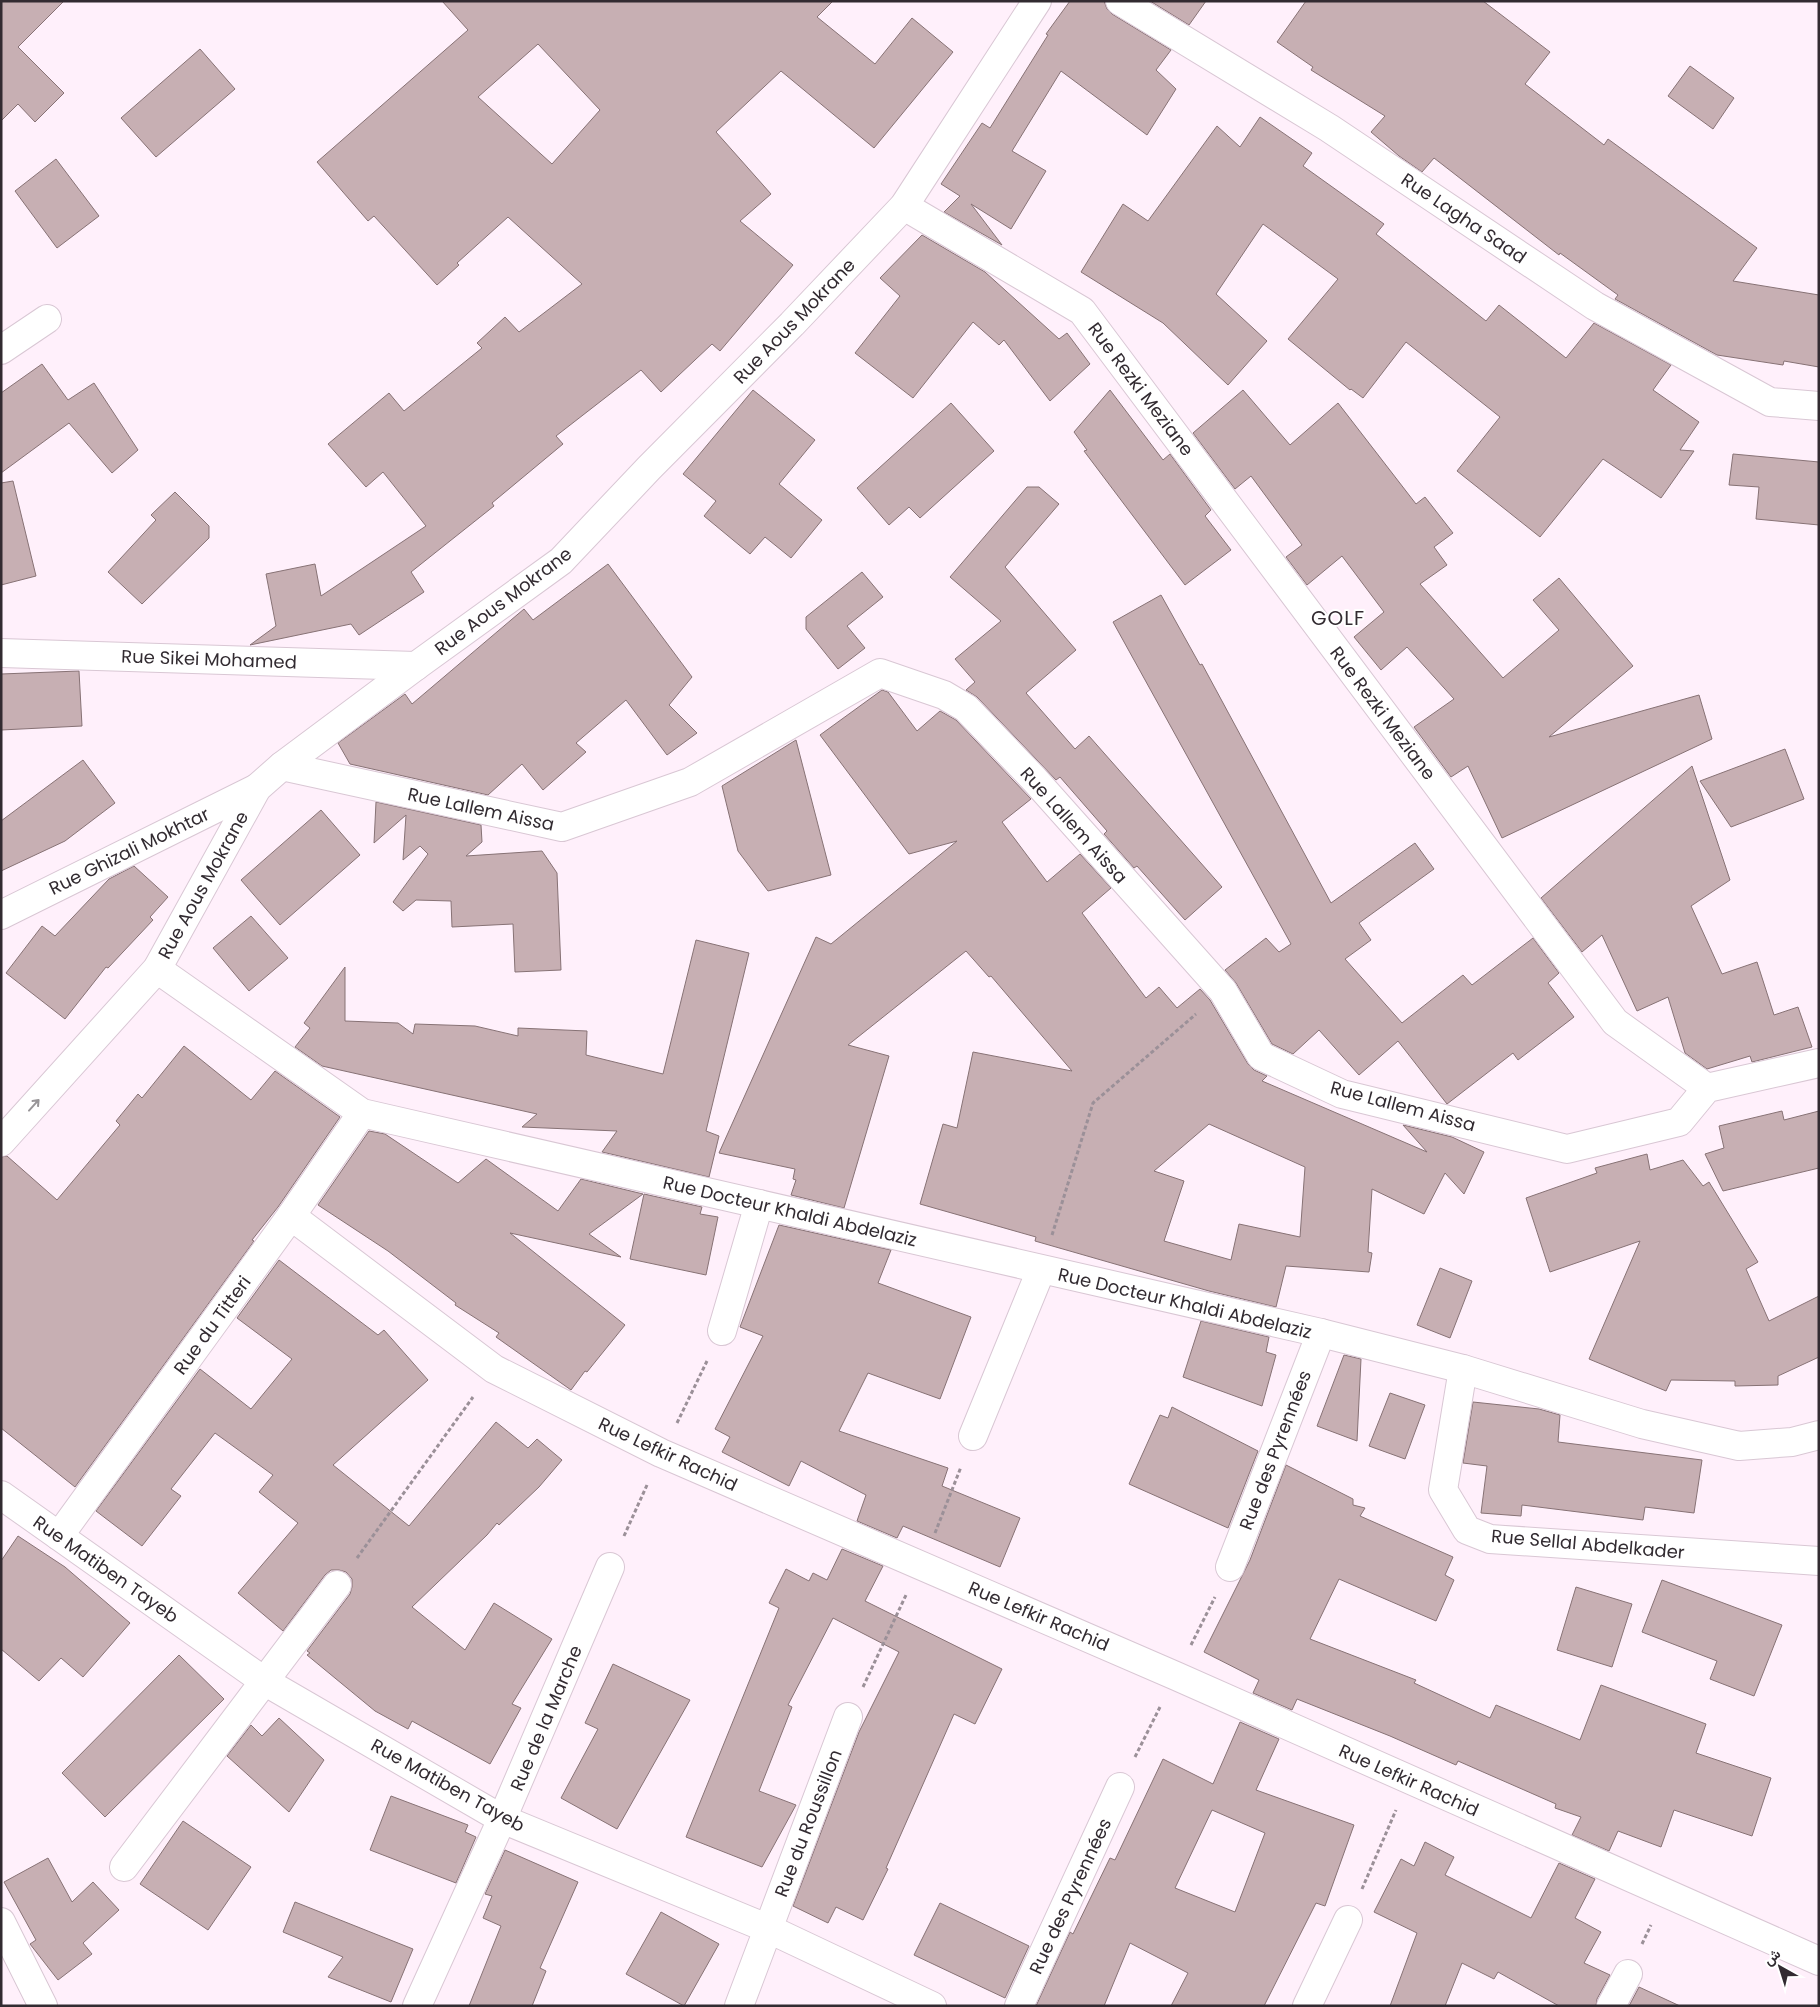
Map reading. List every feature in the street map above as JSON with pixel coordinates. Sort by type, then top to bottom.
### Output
[{"type":"street","name":"Rue Aous Mokrane","points":[[1,1142],[156,969],[257,788],[282,766],[416,666],[561,562],[649,468],[792,324],[904,206],[1037,1]]},
{"type":"street","name":"Rue Lagha Saad","points":[[1120,1],[1329,128],[1595,306],[1770,402],[1819,406]]},
{"type":"street","name":"Rue Rezki Meziane","points":[[904,206],[1082,312],[1615,1022],[1707,1088]]},
{"type":"street","points":[[1,350],[47,319]]},
{"type":"street","name":"Rue Sikei Mohamed","points":[[1,653],[416,666]]},
{"type":"street","name":"Rue Lallem Aissa","points":[[282,766],[562,826],[690,782],[880,673],[944,695],[966,708],[1034,778],[1223,991],[1261,1056],[1342,1094],[1567,1149],[1679,1122],[1707,1088]]},
{"type":"street","name":"Rue Ghizali Mokhtar","points":[[1,915],[257,788]]},
{"type":"street","name":"Rue Docteur Khaldi Abdelaziz","points":[[156,969],[362,1113],[1320,1334],[1463,1369],[1642,1424],[1739,1446],[1792,1442],[1819,1435]]},
{"type":"street","points":[[1707,1088],[1819,1063]]},
{"type":"street","name":"Rue du Titteri","points":[[59,1536],[291,1216],[362,1113]]},
{"type":"street","points":[[722,1332],[759,1204]]},
{"type":"street","name":"Rue Lefkir Rachid","points":[[291,1216],[494,1369],[661,1453],[1176,1676],[1819,1961]]},
{"type":"street","points":[[973,1436],[1041,1270]]},
{"type":"street","name":"Rue des Pyrennées","points":[[1230,1567],[1320,1334]]},
{"type":"street","name":"Rue Sellal Abdelkader","points":[[1463,1369],[1443,1490],[1467,1530],[1490,1539],[1819,1560]]},
{"type":"street","name":"Rue Matiben Tayeb","points":[[1,1496],[264,1681],[502,1819],[769,1930],[932,2006]]},
{"type":"street","name":"Rue de la Marche","points":[[417,2006],[502,1819],[610,1567]]},
{"type":"street","points":[[124,1867],[337,1585]]},
{"type":"street","name":"Rue du Roussillon","points":[[738,2006],[769,1930],[848,1717]]},
{"type":"street","name":"Rue des Pyrennées","points":[[1019,2006],[1120,1786]]},
{"type":"street","points":[[1307,2006],[1348,1920]]},
{"type":"street","points":[[1,1922],[43,2006]]},
{"type":"street","points":[[1610,2006],[1628,1974]]},
{"type":"path","points":[[1041,1270],[1093,1103],[1223,991]]},
{"type":"path","points":[[337,1585],[494,1369]]},
{"type":"path","points":[[1348,1920],[1410,1780]]},
{"type":"path","points":[[1628,1974],[1665,1892]]},
{"type":"building","points":[[1,1],[64,1],[18,47],[64,93],[35,122],[18,104],[1,121]]},
{"type":"building","points":[[442,1],[833,1],[817,17],[875,64],[912,18],[953,52],[874,148],[781,71],[716,132],[771,194],[740,221],[793,265],[720,351],[712,344],[661,392],[641,370],[556,436],[563,444],[492,503],[494,506],[411,572],[424,592],[359,635],[351,624],[250,645],[276,626],[266,574],[315,564],[321,596],[426,526],[383,472],[366,487],[328,444],[389,393],[404,411],[482,348],[477,343],[505,317],[519,332],[582,284],[508,217],[457,263],[459,265],[437,285],[374,216],[368,221],[317,162],[468,30]],"holes":[[[538,44],[600,110],[552,164],[478,97]]]},
{"type":"building","points":[[1070,1],[1104,1],[1107,9],[1112,14],[1171,50],[1156,70],[1176,89],[1147,135],[1061,71],[1012,151],[1046,171],[1011,229],[971,204],[1002,245],[944,212],[960,196],[941,184],[982,123],[990,128],[1048,35],[1046,34]]},
{"type":"building","points":[[1150,1],[1206,1],[1189,25]]},
{"type":"building","points":[[1306,1],[1483,1],[1550,52],[1525,84],[1604,145],[1608,139],[1757,248],[1733,281],[1819,295],[1819,367],[1784,361],[1783,365],[1717,355],[1615,299],[1618,295],[1560,253],[1559,255],[1434,158],[1422,172],[1399,156],[1371,132],[1385,116],[1311,70],[1313,67],[1277,42]]},
{"type":"building","points":[[200,49],[235,89],[156,157],[121,118]]},
{"type":"building","points":[[1690,66],[1734,98],[1713,129],[1668,96]]},
{"type":"building","points":[[1260,117],[1312,153],[1303,166],[1384,224],[1376,234],[1486,321],[1499,305],[1566,358],[1594,323],[1671,365],[1653,390],[1699,422],[1680,450],[1694,451],[1661,498],[1603,459],[1540,537],[1457,471],[1500,417],[1406,342],[1363,398],[1350,390],[1288,339],[1338,279],[1263,224],[1216,294],[1267,341],[1228,385],[1163,323],[1081,272],[1123,204],[1148,221],[1217,126],[1240,147]]},
{"type":"building","points":[[56,159],[99,216],[57,248],[15,191]]},
{"type":"building","points":[[922,235],[985,272],[1059,339],[1067,333],[1090,364],[1050,401],[1004,340],[999,345],[973,322],[913,398],[855,353],[900,296],[880,278]]},
{"type":"building","points":[[42,364],[68,400],[94,383],[138,450],[112,473],[69,423],[1,473],[1,393]]},
{"type":"building","points":[[753,390],[815,440],[779,484],[822,520],[791,558],[765,537],[750,554],[704,516],[716,501],[683,474]]},
{"type":"building","points":[[1110,390],[1163,460],[1170,454],[1211,510],[1205,516],[1231,550],[1185,585],[1084,451],[1087,450],[1074,432]]},
{"type":"building","points":[[1243,390],[1290,445],[1338,403],[1416,504],[1425,497],[1453,533],[1434,547],[1447,565],[1420,584],[1503,678],[1559,630],[1533,600],[1559,578],[1633,666],[1549,737],[1699,695],[1712,739],[1502,838],[1468,766],[1451,777],[1414,727],[1454,699],[1407,647],[1381,670],[1354,637],[1384,612],[1342,556],[1307,585],[1286,557],[1302,545],[1251,476],[1235,489],[1193,433]]},
{"type":"building","points":[[951,403],[994,451],[920,518],[909,507],[889,525],[857,488]]},
{"type":"building","points":[[1733,454],[1819,462],[1819,525],[1756,519],[1759,487],[1729,485]]},
{"type":"building","points":[[13,481],[36,576],[1,585],[1,483]]},
{"type":"building","points":[[1027,487],[1039,487],[1059,504],[1005,567],[1076,650],[1026,693],[1075,749],[1089,736],[1222,887],[1185,920],[1137,866],[1134,868],[1104,834],[1107,831],[1060,777],[1056,780],[977,697],[966,690],[975,682],[955,659],[1001,621],[950,577]]},
{"type":"building","points":[[175,492],[209,526],[209,538],[142,604],[108,572],[156,520],[151,515]]},
{"type":"building","points":[[608,564],[692,677],[669,705],[697,733],[667,755],[626,700],[576,743],[586,752],[543,790],[522,764],[488,795],[350,764],[338,743],[405,694],[412,704],[524,609],[533,620]]},
{"type":"building","points":[[862,572],[883,597],[847,626],[865,648],[838,669],[806,629],[806,617]]},
{"type":"building","points":[[1161,595],[1200,665],[1202,664],[1331,903],[1415,843],[1434,869],[1359,923],[1371,940],[1345,959],[1402,1023],[1463,975],[1472,985],[1533,938],[1559,973],[1548,983],[1574,1017],[1518,1060],[1513,1053],[1447,1104],[1398,1041],[1359,1075],[1319,1030],[1293,1054],[1272,1044],[1236,983],[1225,970],[1266,938],[1279,952],[1291,944],[1113,622]]},
{"type":"building","points":[[79,671],[82,726],[1,730],[1,674]]},
{"type":"building","points":[[882,690],[888,692],[917,731],[940,711],[956,720],[1031,799],[1002,822],[1047,882],[1080,854],[1111,888],[1082,913],[1146,998],[1159,987],[1177,1008],[1200,989],[1210,1000],[1248,1064],[1254,1070],[1267,1076],[1262,1081],[1427,1152],[1403,1125],[1452,1137],[1484,1152],[1464,1194],[1445,1173],[1424,1214],[1372,1189],[1368,1252],[1372,1253],[1369,1272],[1286,1266],[1276,1307],[1209,1291],[1035,1241],[1036,1237],[920,1204],[943,1124],[957,1128],[973,1052],[1072,1071],[991,976],[989,977],[966,951],[848,1045],[889,1056],[844,1208],[791,1195],[796,1180],[793,1179],[795,1169],[719,1153],[816,937],[831,944],[957,841],[909,854],[820,735]],"holes":[[[1209,1124],[1305,1167],[1300,1237],[1239,1224],[1231,1260],[1164,1241],[1184,1181],[1154,1171]]]},
{"type":"building","points":[[796,740],[831,875],[768,891],[738,851],[722,786]]},
{"type":"building","points":[[1785,749],[1804,799],[1731,827],[1700,781]]},
{"type":"building","points":[[83,760],[115,803],[65,841],[1,871],[1,821]]},
{"type":"building","points":[[1692,766],[1730,880],[1691,906],[1722,974],[1757,962],[1774,1015],[1798,1007],[1812,1047],[1752,1062],[1750,1056],[1707,1069],[1685,1053],[1668,997],[1637,1011],[1602,935],[1582,952],[1541,898]]},
{"type":"building","points":[[376,802],[481,825],[482,842],[466,856],[542,851],[557,873],[561,970],[515,972],[513,924],[452,927],[451,901],[416,900],[403,911],[393,902],[428,854],[420,846],[403,860],[406,815],[374,843]]},
{"type":"building","points":[[321,810],[360,855],[280,925],[241,880]]},
{"type":"building","points":[[134,866],[168,897],[150,917],[153,920],[108,968],[106,967],[65,1019],[6,973],[42,926],[55,936],[109,879]]},
{"type":"building","points":[[251,916],[288,958],[249,991],[213,948]]},
{"type":"building","points":[[696,940],[749,953],[706,1131],[719,1136],[709,1177],[602,1152],[617,1131],[522,1127],[537,1114],[322,1066],[295,1047],[310,1028],[304,1023],[345,967],[345,1021],[398,1023],[413,1034],[415,1024],[475,1026],[518,1036],[518,1028],[587,1031],[586,1055],[663,1074]]},
{"type":"building","points":[[184,1046],[251,1100],[275,1071],[340,1117],[278,1207],[252,1240],[254,1241],[75,1487],[1,1428],[1,1157],[7,1156],[57,1200],[120,1125],[116,1121],[138,1094],[142,1098]]},
{"type":"building","points":[[1782,1111],[1784,1120],[1819,1111],[1819,1168],[1723,1191],[1705,1154],[1724,1148],[1719,1126]]},
{"type":"building","points":[[369,1131],[385,1134],[458,1183],[486,1159],[558,1211],[581,1179],[643,1194],[589,1234],[621,1257],[510,1233],[625,1325],[571,1390],[496,1337],[499,1333],[455,1305],[456,1303],[388,1251],[318,1205]]},
{"type":"building","points":[[1647,1154],[1650,1170],[1683,1160],[1703,1186],[1709,1182],[1758,1262],[1746,1269],[1769,1321],[1819,1296],[1819,1357],[1778,1376],[1778,1385],[1735,1386],[1735,1381],[1671,1380],[1666,1391],[1589,1359],[1640,1241],[1550,1272],[1526,1198],[1597,1173],[1595,1168]]},
{"type":"building","points":[[644,1194],[702,1207],[700,1214],[718,1217],[706,1275],[630,1259]]},
{"type":"building","points":[[779,1225],[891,1250],[878,1283],[971,1317],[940,1399],[868,1373],[839,1431],[948,1468],[942,1486],[1020,1518],[1000,1567],[903,1526],[897,1538],[857,1521],[866,1495],[801,1461],[789,1486],[722,1452],[730,1437],[715,1429],[763,1336],[740,1327]]},
{"type":"building","points":[[279,1260],[378,1335],[384,1330],[428,1380],[333,1465],[409,1526],[496,1422],[528,1448],[537,1439],[562,1460],[539,1487],[499,1525],[497,1523],[487,1535],[412,1607],[465,1650],[494,1603],[552,1639],[512,1704],[521,1708],[490,1764],[412,1721],[408,1729],[375,1711],[307,1655],[310,1653],[307,1651],[350,1594],[352,1579],[346,1572],[331,1570],[325,1575],[283,1631],[238,1593],[298,1523],[259,1492],[273,1475],[215,1433],[171,1489],[181,1496],[142,1546],[96,1511],[200,1369],[251,1409],[292,1359],[237,1318]]},
{"type":"building","points":[[1440,1268],[1472,1281],[1450,1338],[1417,1325]]},
{"type":"building","points":[[1201,1321],[1269,1337],[1266,1352],[1276,1355],[1262,1406],[1183,1377]]},
{"type":"building","points":[[1344,1355],[1361,1359],[1357,1441],[1317,1426]]},
{"type":"building","points":[[1390,1393],[1425,1405],[1405,1459],[1369,1446]]},
{"type":"building","points":[[1473,1402],[1539,1409],[1560,1415],[1558,1442],[1702,1460],[1694,1513],[1645,1507],[1643,1520],[1522,1505],[1521,1516],[1481,1513],[1487,1466],[1463,1463]]},
{"type":"building","points":[[1172,1407],[1258,1451],[1228,1528],[1129,1484],[1160,1415],[1168,1418]]},
{"type":"building","points":[[1286,1465],[1353,1499],[1353,1505],[1365,1508],[1360,1516],[1453,1557],[1445,1575],[1454,1580],[1436,1621],[1339,1579],[1310,1639],[1416,1680],[1414,1683],[1490,1718],[1496,1705],[1580,1740],[1601,1685],[1706,1724],[1696,1753],[1771,1778],[1752,1836],[1674,1810],[1661,1847],[1618,1831],[1609,1851],[1572,1835],[1581,1817],[1555,1808],[1556,1804],[1458,1761],[1456,1765],[1297,1699],[1292,1710],[1253,1693],[1259,1680],[1204,1652],[1250,1560]]},
{"type":"building","points":[[18,1536],[65,1567],[130,1623],[83,1677],[61,1658],[39,1681],[1,1649],[1,1561]]},
{"type":"building","points":[[842,1549],[883,1566],[865,1601],[1002,1669],[975,1724],[954,1714],[886,1868],[888,1869],[863,1920],[836,1907],[828,1923],[793,1906],[859,1732],[899,1652],[833,1618],[788,1705],[792,1707],[759,1791],[796,1805],[762,1867],[686,1837],[779,1608],[769,1603],[786,1569],[809,1581],[813,1573],[827,1580]]},
{"type":"building","points":[[1662,1580],[1782,1625],[1754,1696],[1710,1679],[1717,1661],[1642,1632]]},
{"type":"building","points":[[1576,1587],[1632,1604],[1612,1667],[1557,1650]]},
{"type":"building","points":[[179,1655],[224,1699],[105,1817],[62,1773]]},
{"type":"building","points":[[613,1664],[690,1700],[617,1829],[561,1798],[598,1729],[585,1723]]},
{"type":"building","points":[[279,1718],[324,1760],[289,1812],[227,1756],[251,1725],[262,1736]]},
{"type":"building","points":[[1240,1722],[1279,1739],[1256,1790],[1354,1825],[1325,1906],[1316,1903],[1264,2006],[1171,2006],[1188,1973],[1130,1943],[1104,2006],[1036,2006],[1070,1932],[1073,1934],[1110,1858],[1115,1860],[1163,1759],[1213,1784]],"holes":[[[1212,1810],[1265,1833],[1235,1912],[1175,1888]]]},
{"type":"building","points":[[391,1796],[468,1825],[465,1832],[476,1837],[456,1883],[370,1850]]},
{"type":"building","points":[[183,1821],[251,1867],[208,1930],[140,1884]]},
{"type":"building","points":[[1425,1842],[1454,1857],[1445,1875],[1531,1918],[1559,1863],[1595,1879],[1575,1918],[1601,1932],[1584,1963],[1610,1975],[1597,1999],[1596,2006],[1559,2006],[1498,1972],[1494,1979],[1462,1963],[1445,2006],[1390,2006],[1417,1933],[1374,1912],[1401,1859],[1414,1866]]},
{"type":"building","points":[[505,1850],[578,1882],[540,1968],[546,1971],[532,2006],[469,2006],[501,1926],[483,1918],[492,1896],[485,1894]]},
{"type":"building","points":[[48,1858],[72,1902],[93,1882],[119,1910],[83,1943],[92,1954],[58,1980],[30,1944],[36,1940],[4,1882]]},
{"type":"building","points":[[295,1902],[413,1949],[391,2002],[328,1977],[343,1957],[283,1932]]},
{"type":"building","points":[[940,1903],[1029,1946],[1005,1998],[914,1955]]},
{"type":"building","points":[[661,1912],[719,1944],[684,2006],[626,1974]]},
{"type":"building","points":[[1639,1987],[1680,2006],[1629,2006]]},
{"type":"district","name":"GOLF","points":[[1338,618]]}]
